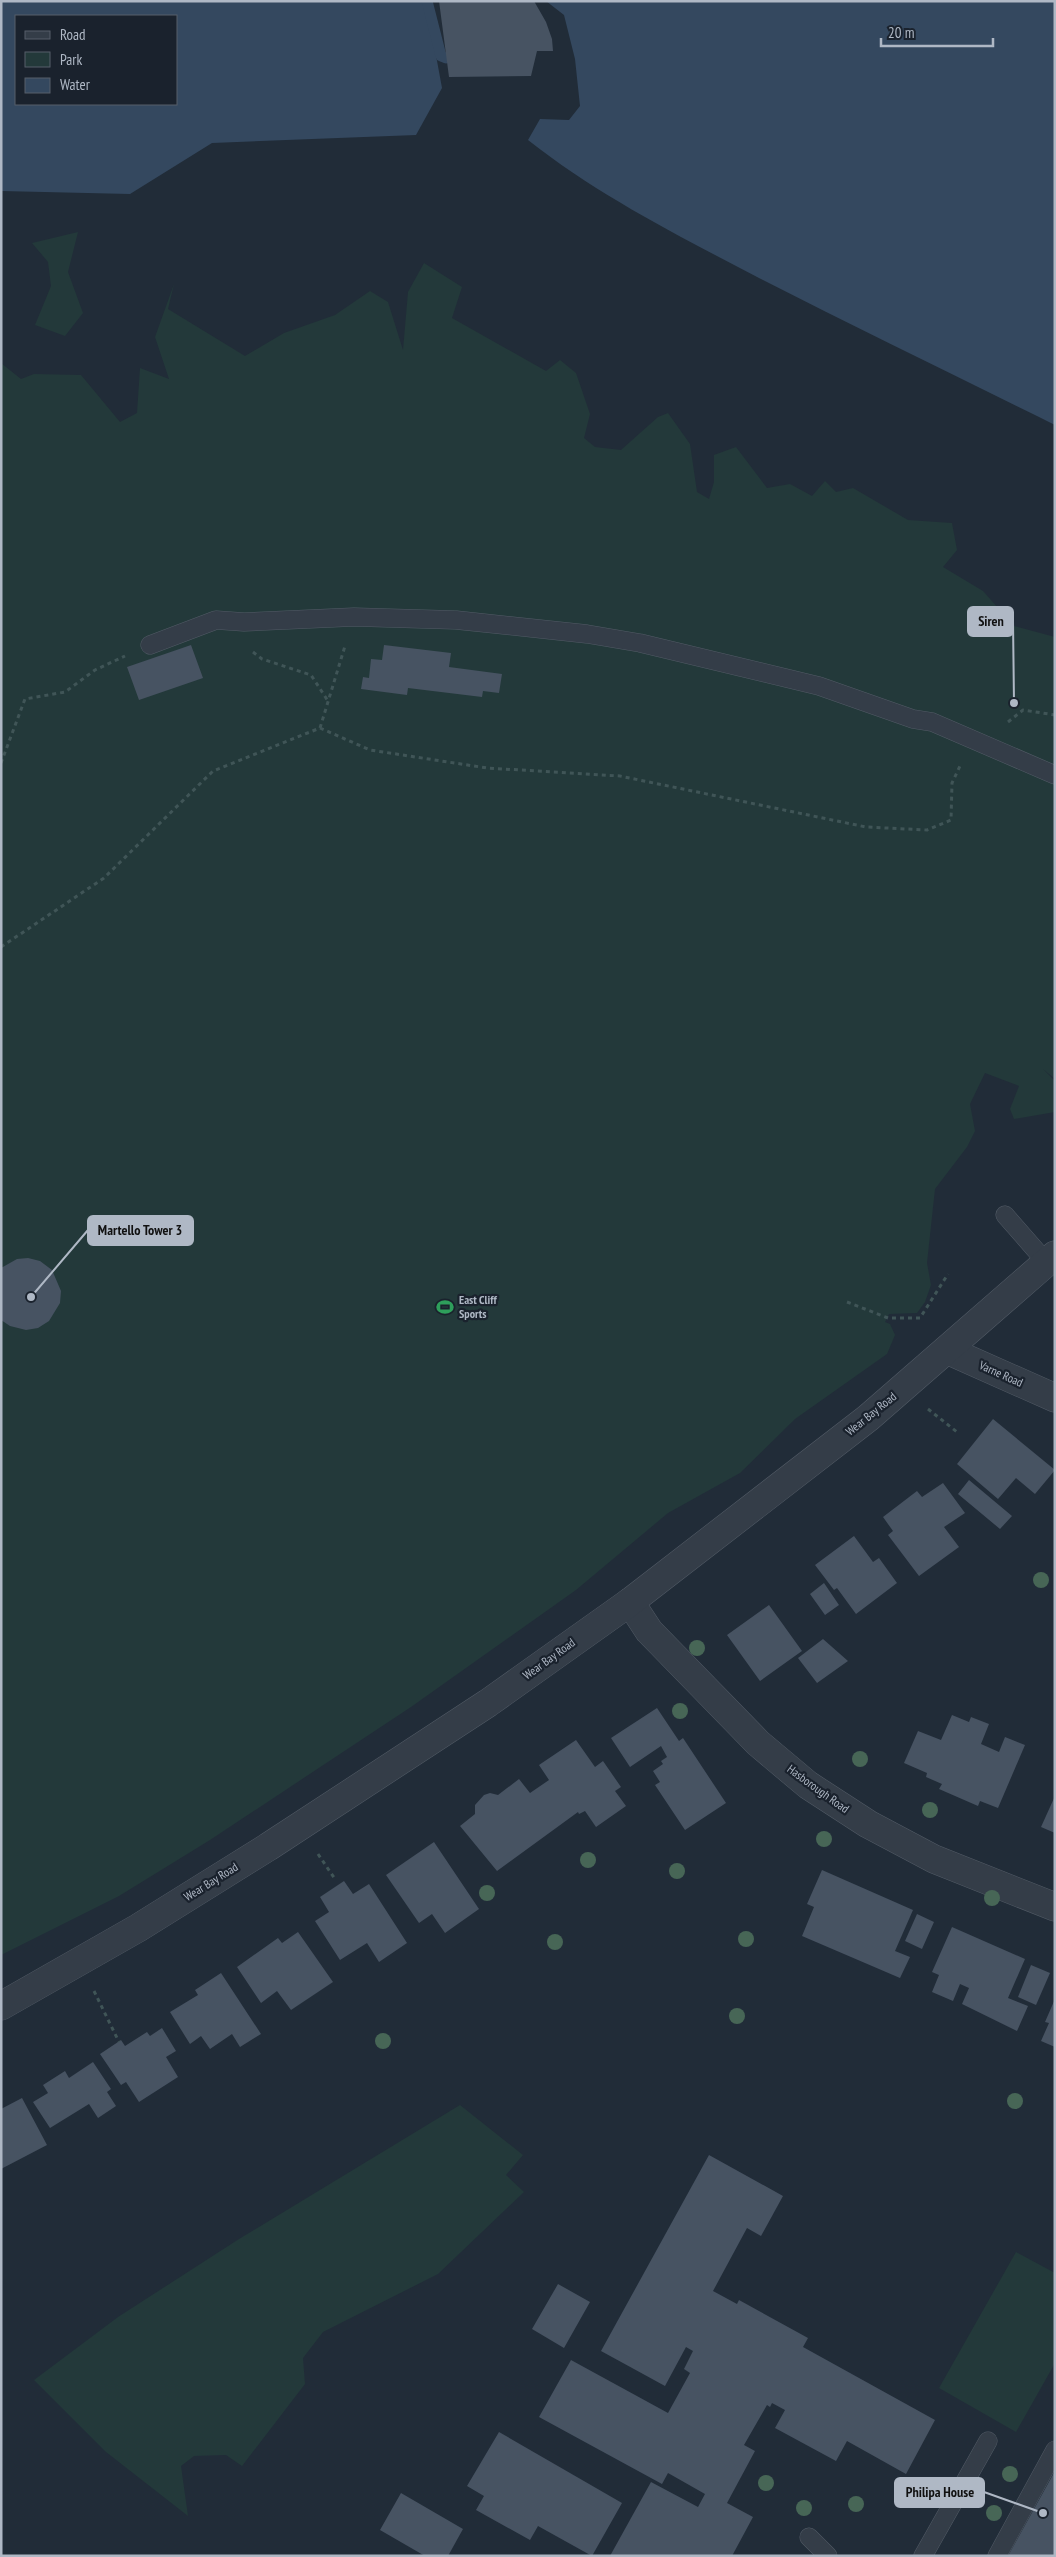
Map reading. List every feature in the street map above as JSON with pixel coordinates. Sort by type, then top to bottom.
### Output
[{"type":"street","name":"Wear Bay Road","points":[[1,2006],[138,1928],[275,1842],[488,1703],[630,1602],[868,1418],[1051,1258]]},
{"type":"street","name":"Varne Road","points":[[947,1350],[1055,1398]]},
{"type":"street","name":"Hasborough Road","points":[[630,1602],[649,1631],[751,1736],[808,1785],[868,1824],[934,1859],[1055,1907]]},
{"type":"lane","points":[[150,646],[216,620],[244,622],[354,617],[456,620],[587,634],[640,643],[819,686],[913,719],[932,722],[1055,775]]},
{"type":"lane","points":[[1005,1215],[1051,1258]]},
{"type":"lane","points":[[923,2556],[988,2441]]},
{"type":"lane","points":[[997,2556],[1055,2450]]},
{"type":"lane","points":[[809,2538],[828,2556]]},
{"type":"path","points":[[320,728],[354,617]]},
{"type":"path","points":[[216,620],[262,659],[311,674],[328,701]]},
{"type":"path","points":[[1,763],[25,699],[65,692],[95,670],[150,646]]},
{"type":"path","points":[[1,947],[104,878],[213,771],[320,728],[370,750],[487,768],[620,776],[866,827],[927,830],[951,820],[952,783],[959,768]]},
{"type":"path","points":[[847,1302],[888,1318],[920,1318],[948,1274]]},
{"type":"path","points":[[924,1406],[957,1432]]},
{"type":"path","points":[[316,1850],[335,1879]]},
{"type":"path","points":[[91,1984],[119,2042]]},
{"type":"green space","points":[[78,232],[68,272],[83,313],[65,336],[35,325],[51,286],[48,262],[32,243]]},
{"type":"green space","name":"East Cliff Sports","points":[[424,263],[462,287],[452,318],[546,371],[560,360],[576,373],[590,414],[584,438],[595,447],[621,450],[658,417],[668,413],[690,444],[697,492],[709,499],[714,482],[714,455],[736,447],[767,488],[790,484],[812,496],[825,481],[836,492],[853,488],[908,520],[952,523],[957,550],[943,567],[983,591],[1014,626],[1055,637],[1055,1079],[1043,1069],[1055,1081],[1055,1112],[1014,1119],[1010,1109],[1019,1086],[985,1073],[970,1104],[975,1131],[967,1147],[935,1189],[927,1263],[931,1285],[925,1302],[917,1313],[889,1314],[885,1322],[890,1324],[895,1335],[887,1354],[795,1419],[740,1473],[668,1513],[576,1590],[411,1707],[210,1840],[119,1896],[1,1955],[1,363],[21,379],[34,374],[81,375],[120,422],[137,413],[140,368],[169,379],[155,337],[174,284],[168,309],[245,356],[284,333],[335,315],[370,291],[388,302],[403,350],[408,292]]},
{"type":"green space","points":[[460,2105],[523,2155],[506,2175],[524,2192],[438,2274],[323,2332],[303,2358],[305,2384],[242,2466],[226,2455],[194,2456],[181,2466],[188,2516],[106,2452],[34,2380],[118,2317],[239,2239]]},
{"type":"green space","points":[[1016,2252],[1055,2273],[1055,2363],[1016,2432],[939,2388]]},
{"type":"water","points":[[1,1],[426,1],[442,88],[416,135],[212,143],[130,194],[1,191]]},
{"type":"water","points":[[546,1],[1055,1],[1055,425],[796,297],[669,231],[583,179],[528,140],[540,119],[569,120],[580,106],[575,59],[564,15]]},
{"type":"building","points":[[439,1],[534,1],[546,22],[552,39],[553,51],[537,51],[531,76],[449,77]]},
{"type":"building","points":[[191,645],[203,678],[139,700],[127,667]]},
{"type":"building","points":[[384,645],[451,653],[449,667],[502,674],[499,693],[483,691],[482,697],[408,688],[407,695],[361,689],[363,677],[369,678],[371,659],[382,660]]},
{"type":"building","points":[[28,1258],[40,1261],[52,1270],[61,1291],[60,1303],[49,1321],[38,1328],[26,1330],[10,1326],[1,1320],[1,1268],[17,1259]]},
{"type":"building","points":[[993,1419],[1055,1470],[1035,1494],[1016,1478],[998,1499],[957,1464]]},
{"type":"building","points":[[969,1480],[1012,1516],[1000,1529],[958,1494]]},
{"type":"building","points":[[943,1483],[965,1513],[944,1527],[959,1547],[919,1576],[888,1535],[893,1531],[883,1517],[917,1491],[922,1497]]},
{"type":"building","points":[[854,1536],[873,1562],[879,1558],[897,1583],[856,1614],[837,1588],[834,1590],[815,1565]]},
{"type":"building","points":[[824,1583],[839,1605],[825,1615],[810,1594]]},
{"type":"building","points":[[769,1605],[802,1651],[760,1681],[727,1635]]},
{"type":"building","points":[[823,1639],[848,1661],[817,1683],[798,1658]]},
{"type":"building","points":[[657,1708],[679,1741],[683,1738],[726,1803],[685,1830],[655,1785],[660,1782],[653,1771],[663,1764],[661,1761],[667,1757],[661,1746],[630,1767],[611,1738]]},
{"type":"building","points":[[952,1715],[969,1722],[971,1717],[989,1724],[981,1744],[999,1752],[1005,1737],[1025,1745],[998,1808],[980,1801],[978,1806],[939,1789],[942,1784],[926,1777],[927,1773],[904,1763],[918,1731],[941,1740]]},
{"type":"building","points":[[576,1740],[595,1767],[603,1761],[621,1787],[615,1791],[626,1806],[596,1827],[585,1811],[579,1814],[578,1812],[497,1871],[460,1826],[475,1814],[475,1805],[484,1795],[490,1793],[498,1795],[519,1779],[530,1793],[549,1780],[539,1765]]},
{"type":"building","points":[[1055,1796],[1055,1833],[1041,1827]]},
{"type":"building","points":[[434,1842],[479,1909],[445,1933],[432,1914],[419,1923],[386,1875]]},
{"type":"building","points":[[822,1870],[913,1910],[895,1951],[910,1957],[900,1978],[802,1936],[814,1907],[807,1904]]},
{"type":"building","points":[[344,1881],[353,1894],[369,1884],[407,1943],[379,1962],[367,1943],[340,1960],[315,1921],[329,1912],[320,1897]]},
{"type":"building","points":[[917,1914],[934,1922],[922,1949],[905,1941]]},
{"type":"building","points":[[952,1927],[1025,1959],[1008,1998],[1028,2006],[1017,2031],[962,2004],[969,1988],[960,1984],[953,2001],[932,1992],[939,1975],[932,1972]]},
{"type":"building","points":[[298,1932],[333,1982],[291,2010],[277,1991],[261,2003],[237,1967],[278,1938],[282,1943]]},
{"type":"building","points":[[1031,1965],[1050,1973],[1036,2005],[1018,1997]]},
{"type":"building","points":[[221,1973],[261,2034],[240,2047],[232,2034],[210,2049],[201,2036],[190,2044],[170,2012],[198,1995],[195,1990]]},
{"type":"building","points":[[1055,1999],[1055,2047],[1041,2041],[1049,2023],[1045,2022]]},
{"type":"building","points":[[162,2028],[176,2051],[166,2057],[178,2077],[139,2102],[126,2082],[121,2085],[100,2054],[121,2040],[125,2046],[147,2032],[150,2036]]},
{"type":"building","points":[[93,2062],[111,2089],[107,2092],[116,2106],[98,2118],[89,2104],[50,2128],[33,2102],[48,2093],[43,2085],[65,2071],[69,2078]]},
{"type":"building","points":[[22,2098],[47,2145],[1,2169],[1,2109]]},
{"type":"building","points":[[709,2155],[783,2196],[761,2236],[747,2228],[713,2291],[737,2304],[739,2300],[808,2338],[803,2347],[935,2420],[906,2474],[847,2441],[836,2461],[775,2428],[785,2410],[772,2403],[770,2407],[767,2405],[744,2445],[755,2451],[727,2503],[753,2517],[732,2556],[610,2556],[651,2482],[698,2507],[705,2494],[668,2473],[662,2484],[539,2417],[571,2360],[668,2413],[690,2373],[684,2369],[693,2351],[686,2347],[665,2386],[601,2351]]},
{"type":"building","points":[[558,2284],[590,2302],[564,2348],[532,2329]]},
{"type":"building","points":[[499,2432],[622,2503],[592,2556],[538,2526],[530,2540],[476,2510],[484,2496],[467,2486]]},
{"type":"building","points":[[1055,2471],[1055,2556],[1008,2556]]},
{"type":"building","points":[[401,2493],[463,2529],[448,2556],[425,2556],[380,2530]]},
{"type":"waterway","points":[[427,1],[441,56],[446,58]]},
{"type":"place","name":"Siren","points":[[1014,703]]},
{"type":"place","name":"Martello Tower 3","points":[[31,1297]]},
{"type":"place","name":"East Cliff Sports","points":[[445,1307]]},
{"type":"place","name":"Philipa House","points":[[1043,2513]]}]
